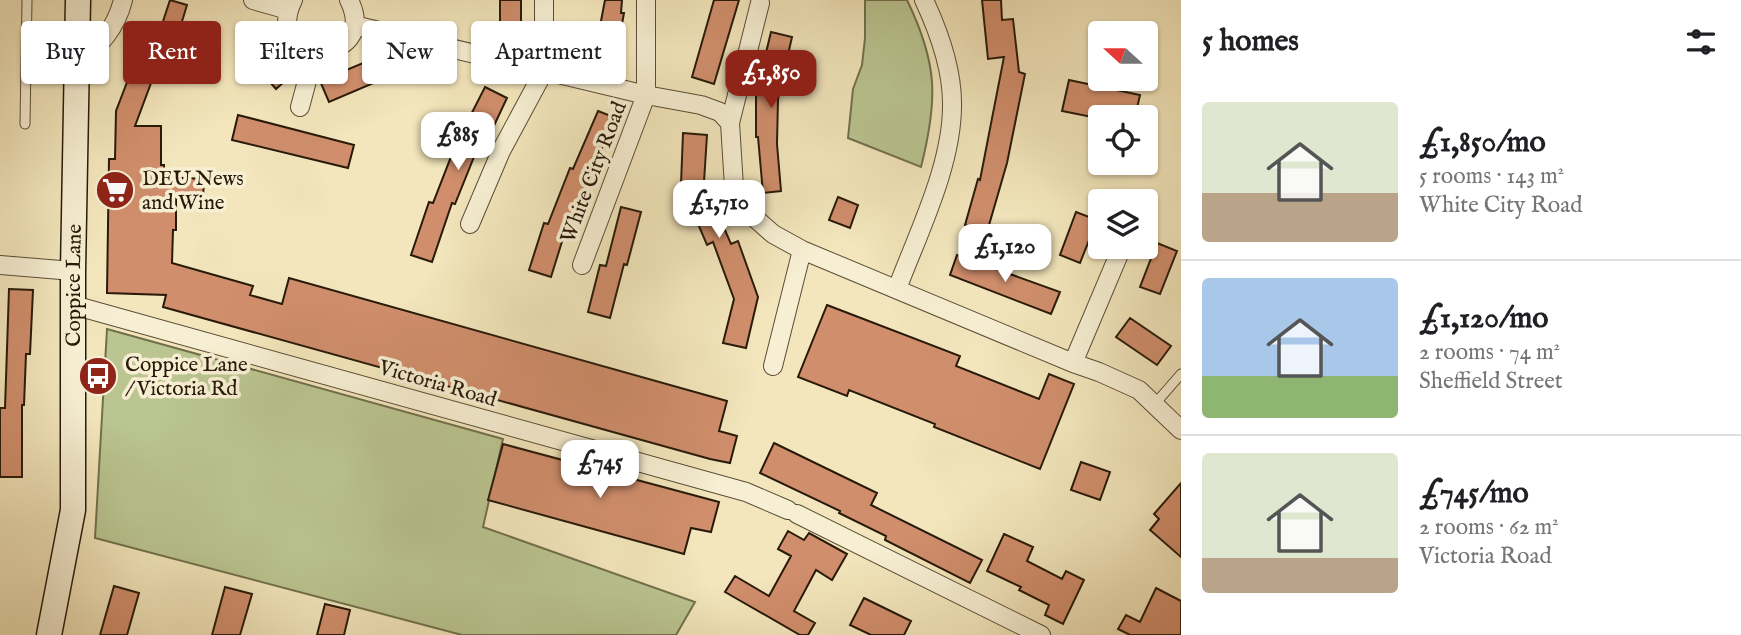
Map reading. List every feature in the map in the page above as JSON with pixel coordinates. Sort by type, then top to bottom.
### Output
[{"type":"street","name":"Coppice Lane","points":[[78,0],[78,21]]},
{"type":"street","points":[[109,33],[123,0]]},
{"type":"street","points":[[253,0],[291,5]]},
{"type":"street","points":[[348,38],[355,25],[354,10],[349,0]]},
{"type":"street","points":[[544,0],[544,21]]},
{"type":"street","name":"White City Road","points":[[582,265],[646,95],[646,0]]},
{"type":"street","points":[[897,289],[937,183],[948,142],[952,106],[951,85],[939,31],[924,0]]},
{"type":"street","points":[[760,3],[730,123],[734,187],[739,198],[756,219],[773,234],[803,250],[1139,390],[1181,430]]},
{"type":"street","name":"White City Road","points":[[355,25],[471,53]]},
{"type":"street","name":"Coppice Lane","points":[[49,635],[73,510],[73,271],[77,84]]},
{"type":"street","points":[[300,107],[306,84]]},
{"type":"street","points":[[470,224],[501,151],[537,84]]},
{"type":"street","name":"White City Road","points":[[599,84],[701,105],[720,112],[730,123]]},
{"type":"street","points":[[773,366],[803,250]]},
{"type":"street","points":[[1073,363],[1117,259]]},
{"type":"street","points":[[0,265],[73,271]]},
{"type":"street","name":"Victoria Road","points":[[73,305],[732,488],[793,512],[1041,635]]},
{"type":"lane","points":[[26,124],[27,0]]},
{"type":"lane","points":[[1154,405],[1181,374]]},
{"type":"green space","points":[[865,0],[907,0],[925,44],[930,63],[932,101],[921,167],[848,138],[853,89],[862,65]]},
{"type":"green space","points":[[107,329],[503,439],[483,527],[695,602],[676,635],[462,635],[95,538]]},
{"type":"building","points":[[170,0],[187,5],[182,21],[163,21]]},
{"type":"building","points":[[500,0],[521,0],[521,21],[500,21]]},
{"type":"building","points":[[605,0],[622,0],[623,21],[601,21]]},
{"type":"building","points":[[714,0],[739,0],[714,84],[692,77]]},
{"type":"building","points":[[982,0],[1001,0],[1002,20],[1013,19],[1019,72],[1025,74],[1007,163],[987,232],[965,225],[978,179],[980,180],[1004,57],[988,59]]},
{"type":"building","points":[[771,32],[792,37],[778,99],[777,144],[781,191],[763,193],[756,137],[756,94]]},
{"type":"building","points":[[362,63],[362,84],[371,84],[329,102],[321,84],[348,84],[348,69]]},
{"type":"building","points":[[1069,80],[1088,84],[1088,91],[1121,91],[1140,95],[1138,105],[1088,105],[1088,116],[1062,111]]},
{"type":"building","points":[[126,84],[151,84],[135,126],[161,126],[161,165],[164,165],[164,177],[204,179],[203,199],[176,198],[172,263],[253,286],[250,295],[282,304],[289,278],[727,401],[719,431],[737,436],[730,463],[163,307],[166,295],[107,293],[109,159],[115,159],[116,111]]},
{"type":"building","points":[[485,87],[507,98],[483,149],[478,147],[455,204],[452,203],[432,262],[411,255],[429,202],[433,203],[456,144]]},
{"type":"building","points":[[598,111],[616,118],[572,220],[569,219],[551,277],[529,270],[544,223],[548,224],[570,168],[573,169]]},
{"type":"building","points":[[238,115],[354,145],[348,168],[232,140]]},
{"type":"building","points":[[683,133],[707,135],[704,182],[731,244],[738,241],[758,297],[746,348],[723,343],[734,299],[713,242],[707,245],[681,184]]},
{"type":"building","points":[[838,197],[858,205],[850,228],[829,220]]},
{"type":"building","points":[[621,207],[641,212],[610,318],[588,312],[600,265],[606,266]]},
{"type":"building","points":[[1076,212],[1088,217],[1088,243],[1080,263],[1060,255]]},
{"type":"building","points":[[1158,243],[1177,251],[1160,294],[1140,287],[1151,259],[1158,259]]},
{"type":"building","points":[[957,255],[1060,292],[1051,314],[950,275]]},
{"type":"building","points":[[9,289],[33,290],[30,354],[26,354],[22,405],[22,477],[0,477],[0,408],[5,408]]},
{"type":"building","points":[[827,305],[960,356],[956,366],[1039,399],[1049,374],[1074,384],[1040,469],[849,390],[847,396],[798,377]]},
{"type":"building","points":[[1130,318],[1171,346],[1157,365],[1116,337]]},
{"type":"building","points":[[774,443],[877,493],[871,505],[982,560],[970,583],[885,540],[886,536],[839,513],[840,511],[760,473]]},
{"type":"building","points":[[503,444],[719,502],[711,532],[691,528],[684,554],[488,500]]},
{"type":"building","points":[[1081,462],[1110,472],[1100,500],[1071,490]]},
{"type":"building","points":[[1181,483],[1181,557],[1150,530],[1159,519],[1154,514]]},
{"type":"building","points":[[788,531],[804,540],[809,533],[847,554],[832,580],[816,570],[794,611],[815,623],[808,635],[800,635],[725,592],[735,576],[769,596],[791,556],[778,549]]},
{"type":"building","points":[[1004,534],[1033,547],[1027,561],[1062,579],[1066,571],[1084,580],[1063,624],[1045,615],[1049,605],[1019,590],[1021,587],[987,571]]},
{"type":"building","points":[[114,586],[139,593],[127,635],[100,635]]},
{"type":"building","points":[[225,587],[252,594],[240,635],[212,635]]},
{"type":"building","points":[[1156,588],[1181,601],[1181,635],[1130,635],[1118,629],[1126,615],[1140,622]]},
{"type":"building","points":[[864,598],[911,621],[904,635],[871,635],[850,625]]},
{"type":"building","points":[[325,604],[350,610],[344,635],[317,635]]},
{"type":"place","name":"DEU News and Wine","points":[[115,190]]},
{"type":"place","name":"Coppice Lane / Victoria Rd","points":[[98,376]]}]
